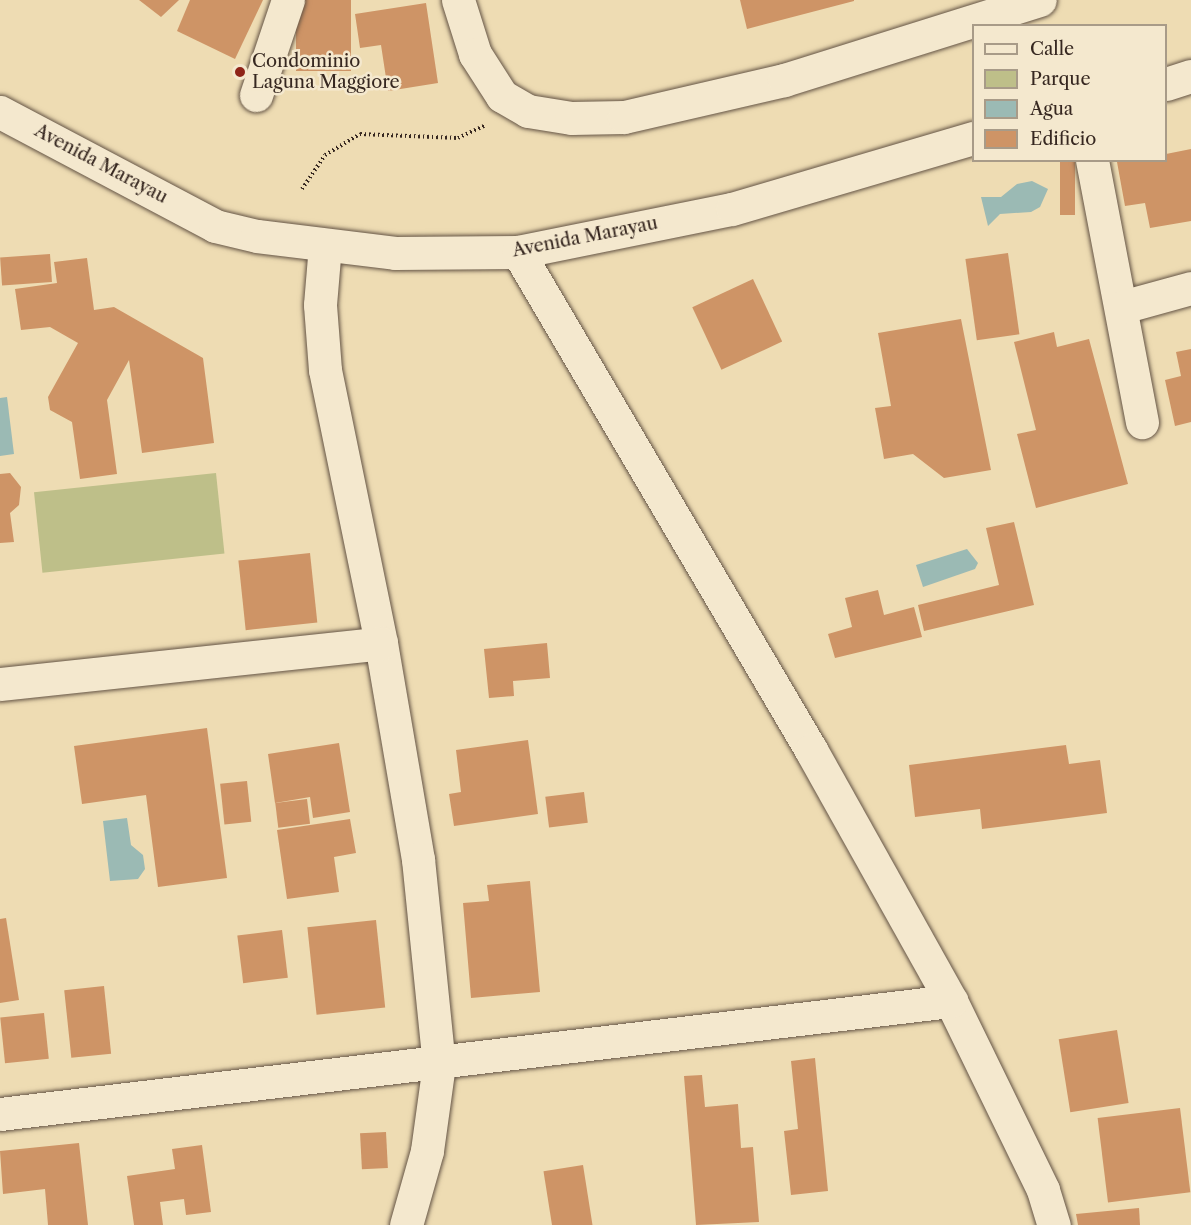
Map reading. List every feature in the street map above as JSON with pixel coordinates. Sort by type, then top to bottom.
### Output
[{"type":"street","points":[[256,95],[288,0]]},
{"type":"street","points":[[458,0],[475,54],[502,96],[528,111],[571,118],[624,117],[784,80],[1040,0]]},
{"type":"street","points":[[1167,84],[1191,76]]},
{"type":"street","name":"Avenida Marayau","points":[[0,112],[214,226],[325,245],[395,253],[519,252],[732,208],[972,139]]},
{"type":"street","points":[[1092,162],[1122,307],[1142,422]]},
{"type":"street","points":[[325,245],[320,304],[325,370],[381,643],[418,860],[439,1064],[428,1151],[406,1225]]},
{"type":"street","points":[[519,252],[805,740],[951,1001],[1043,1190],[1054,1225]]},
{"type":"street","points":[[1122,307],[1191,288]]},
{"type":"street","points":[[0,684],[381,643]]},
{"type":"street","points":[[0,1114],[439,1064],[951,1001]]},
{"type":"path","points":[[302,189],[325,155],[360,134],[458,138],[498,116],[502,96]]},
{"type":"green space","points":[[216,473],[224,554],[42,573],[34,492]]},
{"type":"water","points":[[1032,181],[1048,189],[1040,207],[1031,212],[1000,214],[988,226],[981,197],[1001,197],[1017,184]]},
{"type":"water","points":[[7,397],[14,454],[0,456],[0,398]]},
{"type":"water","points":[[967,549],[978,563],[975,569],[923,587],[916,565]]},
{"type":"water","points":[[127,818],[131,845],[143,855],[145,869],[138,879],[110,881],[103,821]]},
{"type":"building","points":[[139,0],[179,0],[161,17]]},
{"type":"building","points":[[190,0],[263,0],[235,59],[177,31]]},
{"type":"building","points":[[296,0],[351,0],[351,71],[296,71]]},
{"type":"building","points":[[740,0],[854,0],[854,1],[747,29]]},
{"type":"building","points":[[426,3],[438,83],[388,91],[381,45],[360,48],[355,14]]},
{"type":"building","points":[[1191,149],[1191,221],[1150,228],[1145,203],[1125,206],[1117,162],[1167,162],[1167,154]]},
{"type":"building","points":[[1060,162],[1075,162],[1075,215],[1060,215]]},
{"type":"building","points":[[1008,253],[1019,334],[977,340],[965,259]]},
{"type":"building","points":[[50,254],[52,282],[2,285],[0,257]]},
{"type":"building","points":[[87,258],[94,310],[114,307],[203,358],[214,443],[142,453],[129,360],[107,400],[117,474],[80,479],[72,422],[50,410],[48,397],[78,343],[50,327],[21,330],[15,289],[57,283],[54,262]]},
{"type":"building","points":[[753,279],[782,342],[721,370],[692,307]]},
{"type":"building","points":[[961,319],[991,470],[944,478],[913,454],[884,459],[875,408],[891,406],[878,333]]},
{"type":"building","points":[[1054,332],[1057,347],[1089,339],[1128,484],[1036,508],[1017,434],[1036,430],[1014,342]]},
{"type":"building","points":[[1191,349],[1191,422],[1175,426],[1165,380],[1181,376],[1176,352]]},
{"type":"building","points":[[10,473],[21,487],[19,505],[10,513],[14,542],[0,543],[0,474]]},
{"type":"building","points":[[1014,522],[1034,605],[924,631],[918,605],[999,585],[986,528]]},
{"type":"building","points":[[310,553],[317,623],[246,630],[238,561]]},
{"type":"building","points":[[878,590],[884,615],[914,607],[922,637],[835,658],[828,634],[852,627],[845,598]]},
{"type":"building","points":[[547,643],[550,678],[513,681],[514,696],[489,698],[484,649]]},
{"type":"building","points":[[207,728],[227,878],[158,887],[146,795],[82,804],[74,746]]},
{"type":"building","points":[[528,740],[538,814],[454,826],[449,794],[461,792],[456,750]]},
{"type":"building","points":[[339,743],[350,812],[313,818],[310,797],[275,803],[268,754]]},
{"type":"building","points":[[1066,745],[1069,764],[1100,760],[1107,813],[982,829],[980,809],[915,817],[909,765]]},
{"type":"building","points":[[247,781],[251,822],[224,825],[220,784]]},
{"type":"building","points":[[584,792],[588,823],[549,828],[545,797]]},
{"type":"building","points":[[307,799],[310,824],[278,828],[275,803]]},
{"type":"building","points":[[350,819],[356,853],[334,857],[339,892],[287,899],[277,830]]},
{"type":"building","points":[[530,881],[540,992],[471,998],[463,903],[489,901],[487,885]]},
{"type":"building","points":[[6,918],[19,1000],[0,1003],[0,919]]},
{"type":"building","points":[[376,920],[385,1008],[317,1015],[307,927]]},
{"type":"building","points":[[282,930],[288,978],[243,983],[237,935]]},
{"type":"building","points":[[104,986],[111,1054],[71,1058],[64,990]]},
{"type":"building","points":[[44,1013],[49,1059],[5,1063],[0,1018]]},
{"type":"building","points":[[1117,1030],[1129,1103],[1070,1112],[1059,1039]]},
{"type":"building","points":[[815,1058],[828,1191],[791,1195],[784,1131],[798,1129],[791,1061]]},
{"type":"building","points":[[702,1075],[705,1107],[738,1104],[741,1148],[753,1147],[759,1222],[696,1225],[684,1076]]},
{"type":"building","points":[[1180,1108],[1190,1192],[1108,1202],[1098,1118]]},
{"type":"building","points":[[386,1132],[388,1168],[362,1169],[360,1133]]},
{"type":"building","points":[[79,1143],[88,1225],[48,1225],[45,1189],[3,1194],[0,1151]]},
{"type":"building","points":[[202,1145],[211,1212],[186,1215],[184,1199],[160,1202],[163,1225],[134,1225],[127,1176],[175,1169],[172,1149]]},
{"type":"building","points":[[583,1165],[593,1225],[552,1225],[543,1171]]},
{"type":"building","points":[[1139,1208],[1140,1225],[1078,1225],[1076,1214]]},
{"type":"place","name":"Condominio Laguna Maggiore","points":[[240,72]]}]
